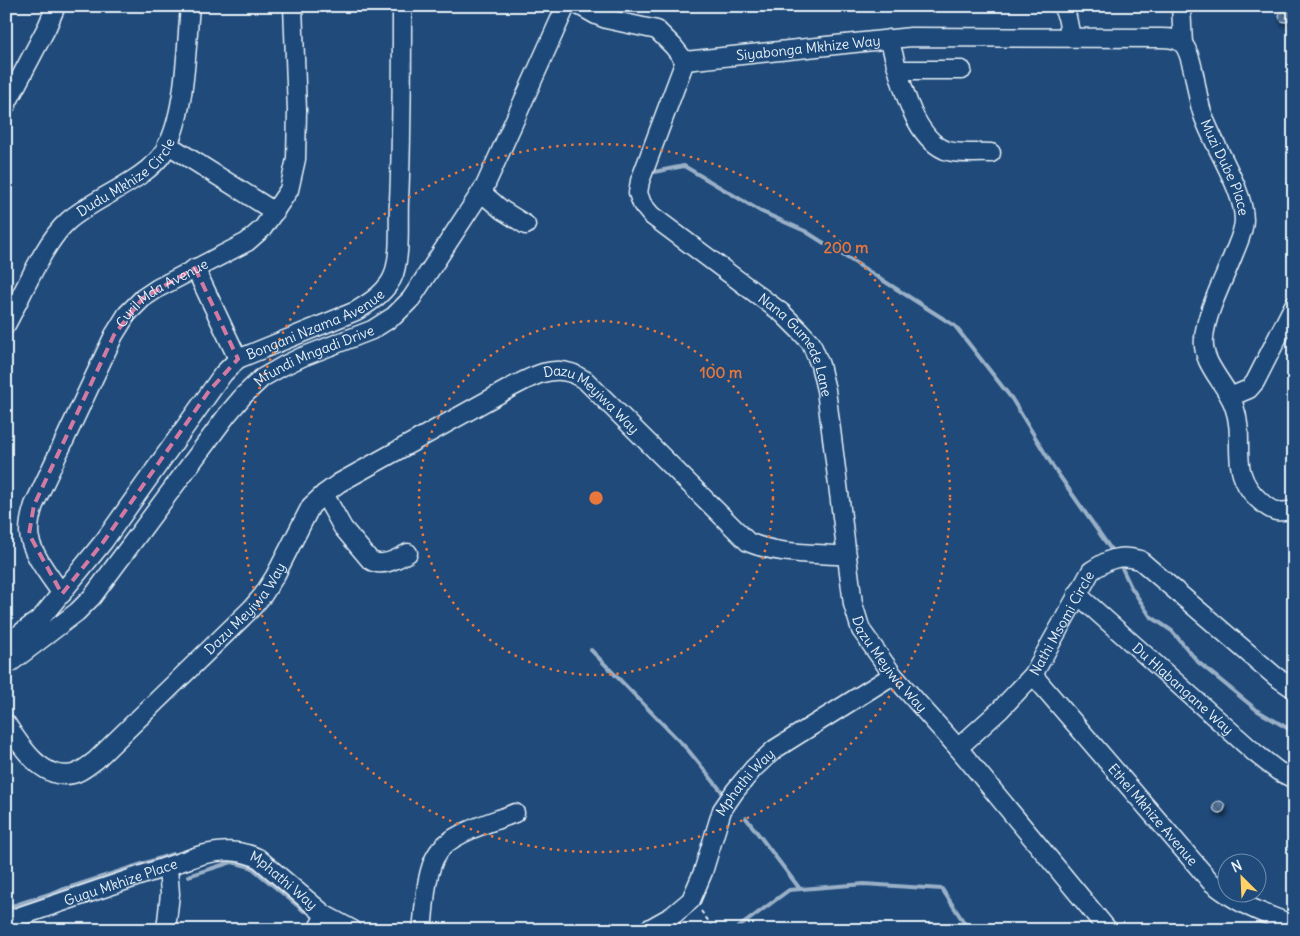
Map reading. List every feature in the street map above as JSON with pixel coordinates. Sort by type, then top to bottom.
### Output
[{"type":"street","points":[[6,105],[56,6]]},
{"type":"street","name":"Dudu Mkhize Circle","points":[[6,325],[48,247],[68,221],[150,166],[163,153],[168,144],[180,106],[190,6]]},
{"type":"street","name":"Cyril Mda Avenue","points":[[62,594],[43,565],[29,534],[29,520],[34,505],[114,335],[127,314],[143,298],[195,268],[247,242],[263,228],[289,190],[296,159],[297,101],[293,6]]},
{"type":"street","name":"Bongani Nzama Avenue","points":[[6,644],[41,618],[62,594],[104,541],[209,391],[238,359],[356,310],[373,300],[385,288],[393,275],[397,258],[401,155],[402,6]]},
{"type":"street","name":"Mfundi Mngadi Drive","points":[[6,666],[78,612],[92,597],[226,415],[244,394],[262,378],[283,366],[372,330],[394,316],[411,299],[481,192],[498,160],[566,6]]},
{"type":"street","points":[[580,6],[606,19],[656,30],[686,61]]},
{"type":"street","points":[[1062,6],[1067,17],[1071,37],[1174,39],[1183,44]]},
{"type":"street","name":"Muzi Dube Place","points":[[1181,6],[1183,44],[1190,58],[1201,109],[1207,129],[1238,193],[1243,209],[1244,222],[1240,239],[1206,324],[1203,340],[1205,352],[1208,361],[1230,397],[1237,416],[1239,458],[1245,486],[1266,507],[1276,512],[1294,510]]},
{"type":"street","name":"Siyabonga Mkhize Way","points":[[686,61],[888,39],[1071,37]]},
{"type":"street","points":[[888,39],[913,113],[927,136],[937,146],[946,151],[991,153]]},
{"type":"street","name":"Nana Gumede Lane","points":[[686,61],[647,158],[638,193],[642,204],[656,220],[782,313],[811,343],[820,365],[826,390],[847,556]]},
{"type":"street","points":[[898,70],[962,70]]},
{"type":"street","points":[[168,144],[275,212]]},
{"type":"street","points":[[481,192],[502,210],[526,225]]},
{"type":"street","points":[[195,268],[238,359]]},
{"type":"street","points":[[1230,397],[1249,388],[1254,382],[1294,305]]},
{"type":"street","name":"Dazu Meyiwa Way","points":[[6,723],[25,751],[46,770],[60,774],[72,774],[82,770],[96,760],[251,609],[275,576],[311,506],[324,494],[340,483],[534,376],[553,371],[570,372],[585,380],[597,391],[748,542],[760,548],[847,556],[857,619],[868,642],[893,675],[958,748],[1108,930]]},
{"type":"street","points":[[324,494],[343,528],[362,552],[374,563],[387,563],[408,553]]},
{"type":"street","name":"Nathi Msomi Circle","points":[[958,748],[1000,710],[1033,675],[1091,571],[1106,560],[1119,557],[1140,560],[1275,676],[1294,689]]},
{"type":"street","name":"Du Hlabangane Way","points":[[1077,594],[1254,753],[1294,779]]},
{"type":"street","name":"Mphathi Way","points":[[647,930],[672,916],[692,899],[703,872],[722,810],[754,768],[775,749],[893,675]]},
{"type":"street","name":"Ethel Mkhize Avenue","points":[[1033,675],[1211,882],[1239,903],[1294,925]]},
{"type":"street","points":[[422,930],[432,864],[437,852],[447,842],[461,834],[515,813]]},
{"type":"street","name":"Gugu Mkhize Place","points":[[6,921],[219,851],[236,851]]},
{"type":"street","name":"Mphathi Way","points":[[236,851],[248,853],[258,858],[321,922],[354,930]]},
{"type":"street","points":[[166,930],[170,894],[168,868]]},
{"type":"path","points":[[692,899],[715,930]]},
{"type":"highlighted area","points":[[195,268],[238,359],[209,391],[104,541],[62,594],[29,534],[34,505],[114,335],[143,298]]},
{"type":"building","points":[[1285,10],[1291,16],[1285,22],[1279,16]]},
{"type":"building","points":[[1219,801],[1225,807],[1219,813],[1213,807]]},
{"type":"waterway","points":[[654,172],[684,166],[762,212],[805,231],[955,326],[1012,399],[1054,468],[1112,551]]},
{"type":"waterway","points":[[1121,566],[1131,587],[1150,616],[1172,631],[1198,662],[1258,711],[1294,732]]},
{"type":"waterway","points":[[591,650],[688,750],[723,793]]},
{"type":"waterway","points":[[746,818],[800,889]]},
{"type":"waterway","points":[[6,908],[173,854]]},
{"type":"waterway","points":[[188,876],[232,862],[251,867],[304,911]]},
{"type":"waterway","points":[[735,930],[789,890],[864,884],[942,889],[969,930]]}]
